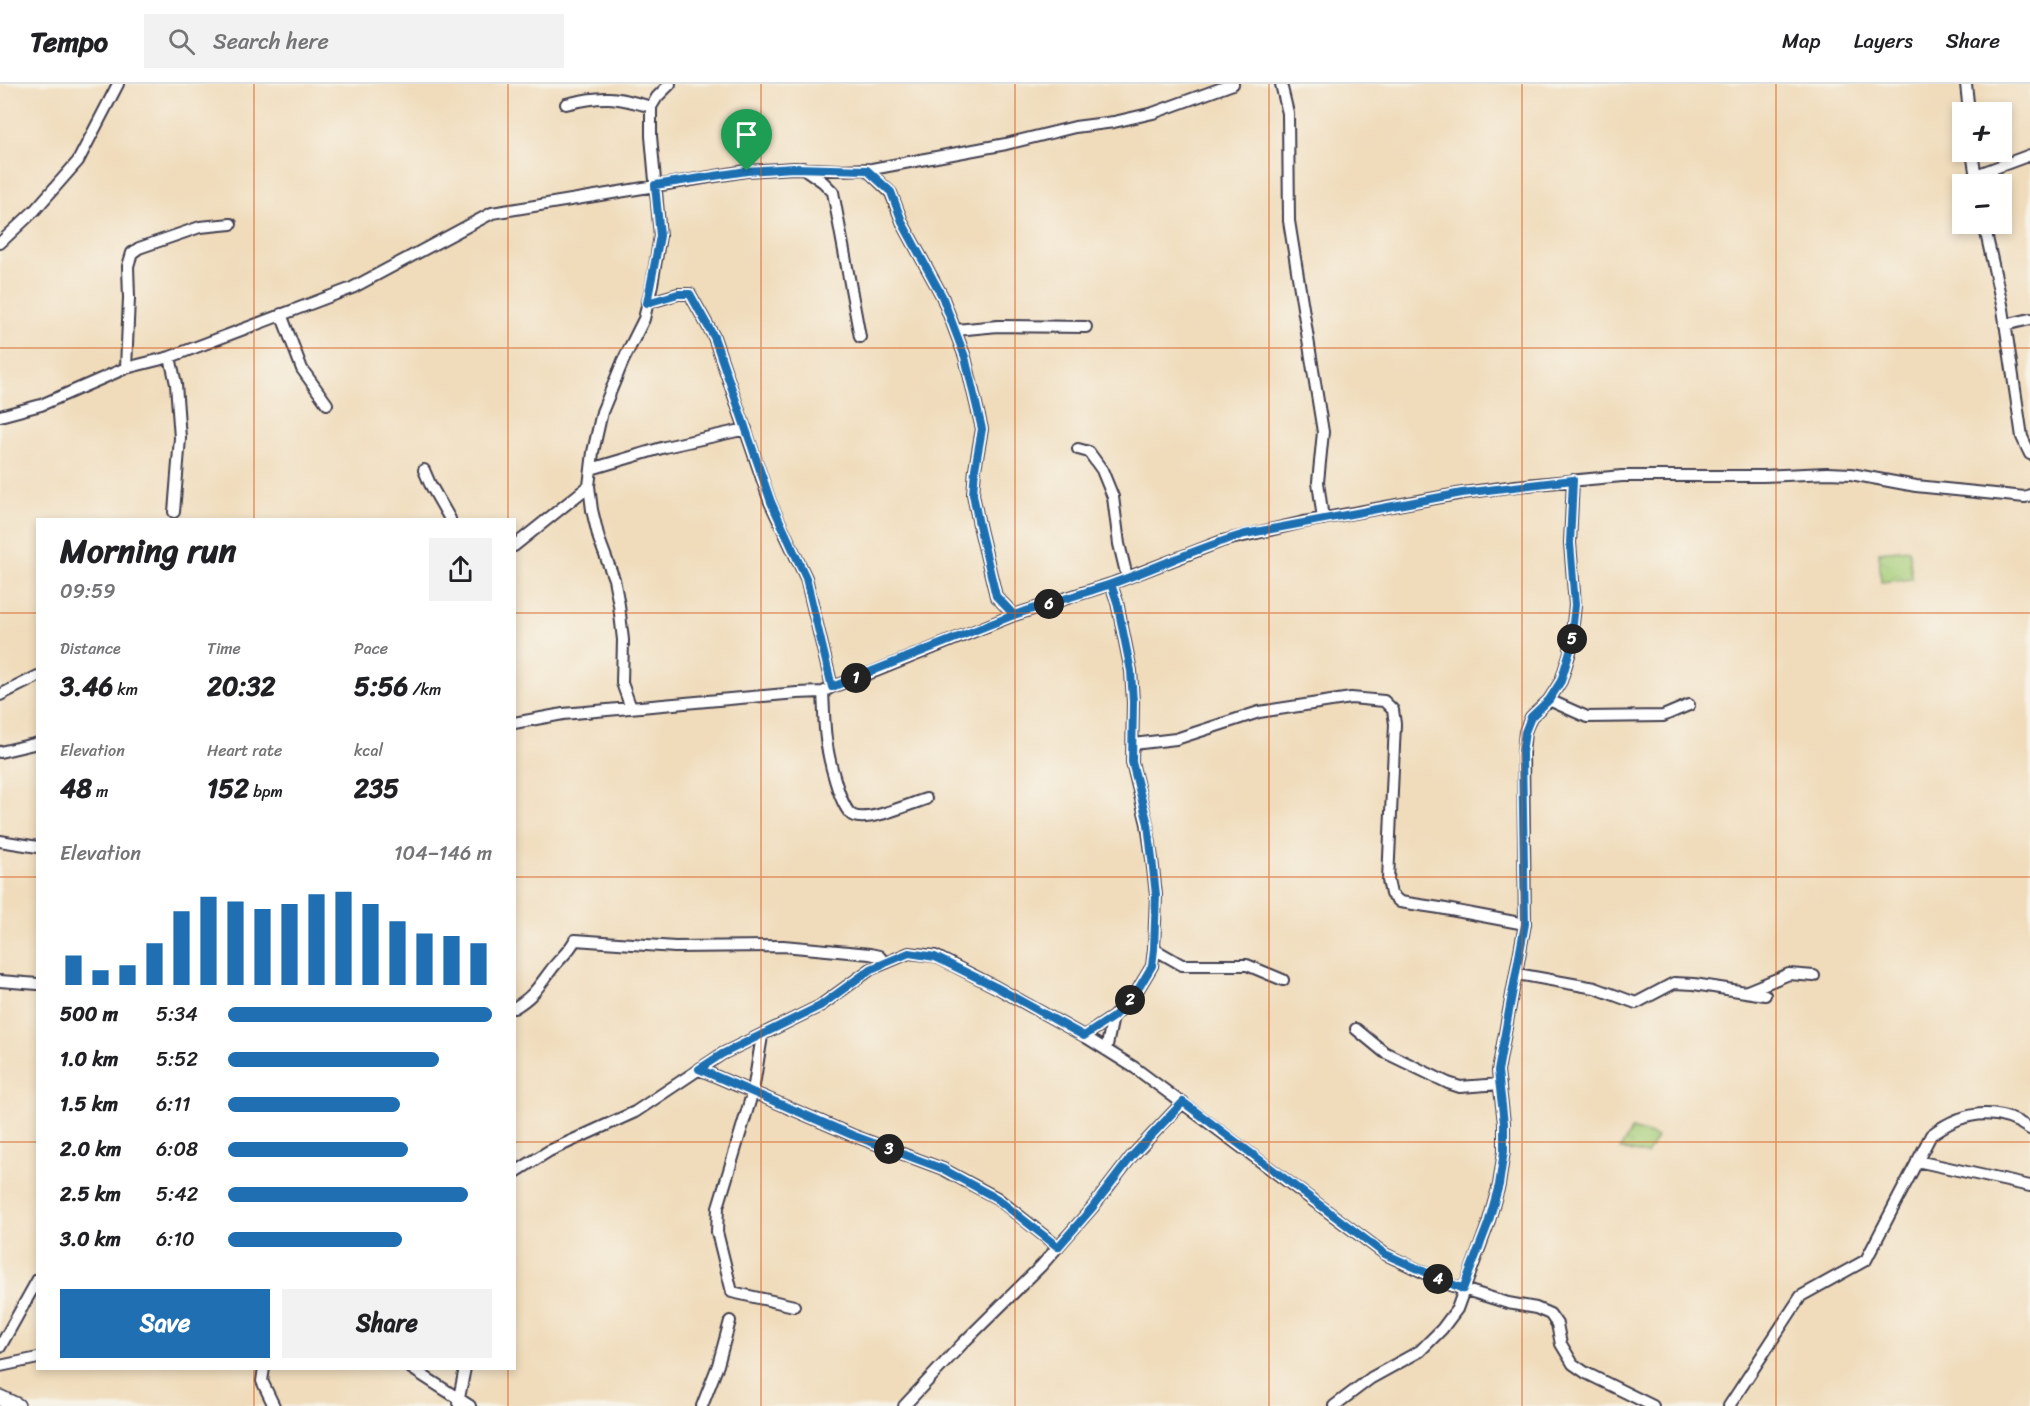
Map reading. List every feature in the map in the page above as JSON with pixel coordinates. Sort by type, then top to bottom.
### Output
[{"type":"street","points":[[0,243],[35,210],[78,161],[118,84]]},
{"type":"street","points":[[632,708],[622,683],[623,640],[614,579],[599,539],[589,486],[602,412],[623,361],[644,319],[660,236],[651,136],[651,107],[670,84]]},
{"type":"street","points":[[0,416],[41,405],[126,368],[170,357],[352,288],[492,213],[747,171],[802,168],[867,170],[1153,113],[1233,84]]},
{"type":"street","points":[[1281,84],[1288,113],[1289,221],[1323,432],[1318,482],[1323,519]]},
{"type":"street","points":[[1966,84],[1968,102]]},
{"type":"street","points":[[566,104],[590,98],[620,98],[651,107]]},
{"type":"street","points":[[1990,174],[2030,155]]},
{"type":"street","points":[[802,168],[833,192],[860,337]]},
{"type":"street","points":[[867,170],[891,192],[903,224],[942,296],[956,330],[972,380],[982,429],[973,494],[979,525],[996,596],[1014,615]]},
{"type":"street","points":[[126,368],[128,266],[132,253],[139,248],[186,230],[231,224]]},
{"type":"street","points":[[1986,234],[2005,325],[2022,437],[2030,454]]},
{"type":"street","points":[[647,303],[678,294],[690,294],[714,337],[771,502],[806,578],[827,690],[826,740],[837,786],[847,812],[852,816],[869,817],[926,799]]},
{"type":"street","points":[[280,314],[302,369],[327,404]]},
{"type":"street","points":[[2005,325],[2030,319]]},
{"type":"street","points":[[956,330],[998,326],[1086,327]]},
{"type":"street","points":[[170,357],[176,384],[180,438],[174,512]]},
{"type":"street","points":[[591,469],[665,447],[746,429]]},
{"type":"street","points":[[1078,449],[1089,452],[1102,470],[1113,497],[1119,544],[1127,577]]},
{"type":"street","points":[[424,470],[449,518]]},
{"type":"street","points":[[516,723],[563,714],[827,690],[1014,615],[1111,584],[1222,541],[1245,534],[1462,493],[1622,476],[1763,476],[1827,473],[1851,474],[1916,486],[2025,497],[2030,495]]},
{"type":"street","points":[[1334,1406],[1371,1378],[1420,1351],[1457,1309],[1488,1224],[1499,1185],[1504,1151],[1504,1123],[1498,1071],[1525,924],[1522,753],[1525,732],[1531,717],[1549,700],[1566,668],[1573,631],[1575,605],[1570,543],[1573,480]]},
{"type":"street","points":[[516,544],[589,486]]},
{"type":"street","points":[[1084,1036],[1113,1017],[1134,996],[1152,966],[1154,949],[1156,895],[1148,824],[1132,762],[1131,671],[1117,602],[1111,584]]},
{"type":"street","points":[[0,695],[36,677]]},
{"type":"street","points":[[1133,744],[1176,739],[1259,712],[1332,700],[1384,701],[1393,710],[1395,724],[1388,880],[1391,894],[1400,902],[1525,924]]},
{"type":"street","points":[[1549,700],[1587,717],[1663,716],[1689,705]]},
{"type":"street","points":[[0,752],[36,743]]},
{"type":"street","points":[[0,842],[36,847]]},
{"type":"street","points":[[516,1007],[534,994],[552,969],[568,953],[575,940],[675,947],[795,947],[870,954],[879,956],[885,963]]},
{"type":"street","points":[[1154,949],[1182,964],[1247,965],[1282,980]]},
{"type":"street","points":[[516,1172],[549,1151],[635,1112],[722,1054],[820,1006],[871,969],[909,953],[935,957],[996,987],[1106,1050],[1183,1102],[1385,1254],[1463,1289],[1508,1303],[1536,1308],[1550,1314],[1557,1324],[1561,1344],[1573,1364],[1586,1373],[1653,1406]]},
{"type":"street","points":[[1517,974],[1595,988],[1636,1003],[1674,983],[1765,995]]},
{"type":"street","points":[[1745,992],[1789,974],[1814,976]]},
{"type":"street","points":[[0,981],[36,984]]},
{"type":"street","points":[[1106,1050],[1113,1017]]},
{"type":"street","points":[[1356,1029],[1384,1052],[1448,1083],[1460,1087],[1500,1084]]},
{"type":"street","points":[[762,1036],[753,1091],[718,1207],[717,1232],[732,1292],[794,1306]]},
{"type":"street","points":[[699,1069],[852,1135],[943,1169],[996,1198],[1058,1247]]},
{"type":"street","points":[[904,1406],[1058,1247],[1132,1156],[1183,1102]]},
{"type":"street","points":[[1730,1406],[1801,1296],[1866,1260],[1931,1135],[1947,1123],[1971,1116],[1999,1114],[2019,1121],[2030,1129]]},
{"type":"street","points":[[1917,1161],[2030,1186]]},
{"type":"street","points":[[0,1347],[36,1283]]},
{"type":"street","points":[[702,1406],[718,1365],[730,1321]]},
{"type":"street","points":[[0,1366],[36,1358]]},
{"type":"street","points":[[264,1370],[262,1381],[274,1406]]},
{"type":"street","points":[[414,1370],[458,1403],[470,1406]]},
{"type":"street","points":[[458,1403],[465,1370]]},
{"type":"street","points":[[0,1398],[17,1406]]},
{"type":"green space","points":[[1909,549],[1912,579],[1881,582],[1879,552]]},
{"type":"green space","points":[[1632,1129],[1657,1137],[1647,1155],[1620,1149]]},
{"type":"route","points":[[747,171],[655,185],[660,236],[647,303],[678,294],[690,294],[714,337],[771,502],[806,578],[832,687],[1014,615],[1111,584],[1117,602],[1131,671],[1132,762],[1137,789],[1148,824],[1156,895],[1154,949],[1152,966],[1134,996],[1113,1017],[1084,1036],[996,987],[935,957],[909,953],[871,969],[820,1006],[722,1054],[699,1069],[852,1135],[943,1169],[996,1198],[1058,1247],[1132,1156],[1183,1102],[1385,1254],[1463,1289],[1488,1224],[1499,1185],[1504,1151],[1504,1123],[1498,1071],[1525,924],[1522,753],[1525,732],[1531,717],[1549,700],[1561,681],[1570,651],[1575,605],[1570,543],[1573,480],[1462,493],[1245,534],[1111,584],[1055,602],[1014,615],[996,596],[973,494],[982,429],[972,380],[942,296],[903,224],[891,192],[867,170],[794,168],[747,171]]}]
